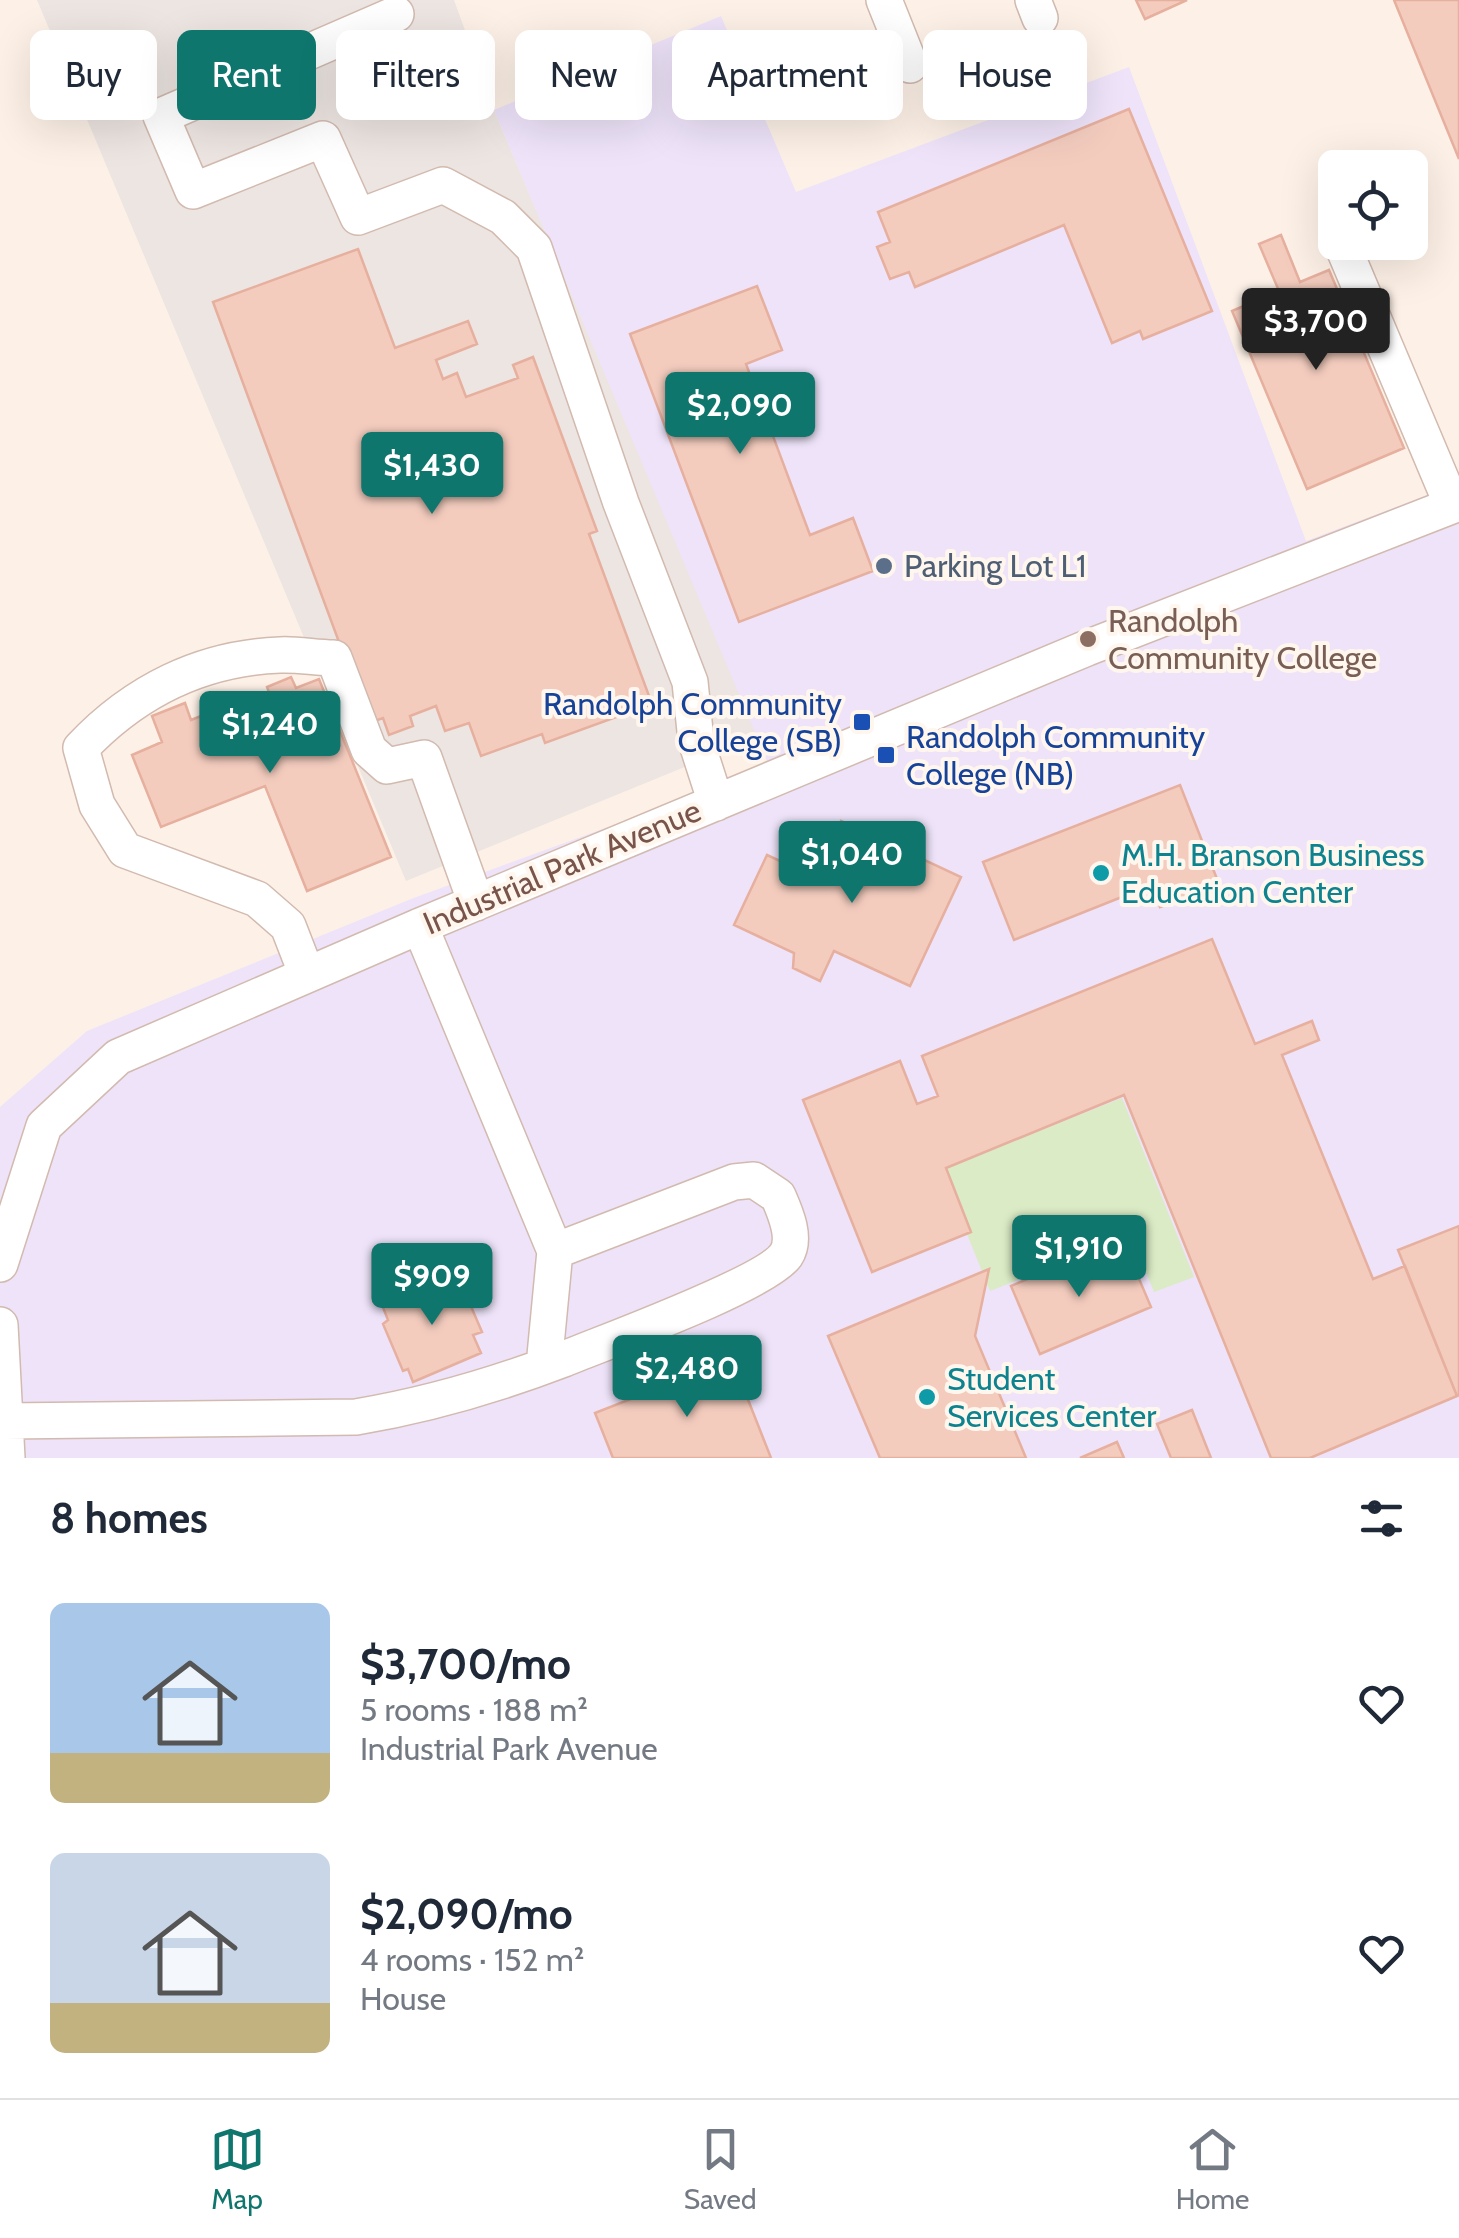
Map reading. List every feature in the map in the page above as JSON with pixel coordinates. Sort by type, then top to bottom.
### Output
[{"type":"street","points":[[884,0],[910,65]]},
{"type":"street","points":[[396,14],[161,116],[193,190],[323,140],[358,216],[443,185],[502,217],[534,248],[621,503],[690,682],[696,741],[716,803]]},
{"type":"street","points":[[1349,260],[1455,504]]},
{"type":"street","name":"Industrial Park Avenue","points":[[0,1264],[44,1126],[118,1057],[420,926],[1087,648],[1455,504]]},
{"type":"street","points":[[308,975],[288,926],[257,899],[125,850],[97,804],[81,748],[104,724],[142,695],[210,664],[282,654],[334,658],[369,750],[388,766],[424,758],[476,903]]},
{"type":"street","points":[[420,926],[555,1250],[544,1366]]},
{"type":"street","points":[[5,1420],[356,1417],[410,1408],[544,1366],[756,1279],[786,1254],[790,1236],[778,1196],[754,1180],[734,1182],[555,1250]]},
{"type":"street","points":[[0,1324],[6,1458]]},
{"type":"shaded area","points":[[37,0],[454,0],[465,30],[336,30],[336,120],[495,120],[495,112],[758,737],[406,881],[87,120],[157,120],[157,30],[50,30]]},
{"type":"shaded area","name":"Randolph Community College","points":[[721,16],[727,30],[687,30]]},
{"type":"shaded area","name":"Randolph Community College","points":[[672,36],[672,120],[765,120],[796,192],[988,120],[1087,120],[1087,83],[1129,67],[1306,541],[1459,483],[1459,1458],[0,1458],[0,1107],[87,1031],[411,899],[770,768],[495,112],[515,101],[515,120],[652,120],[652,45]]},
{"type":"green space","points":[[1122,1098],[1194,1277],[1154,1292],[1131,1235],[990,1291],[941,1170]]},
{"type":"building","points":[[1136,0],[1187,0],[1145,19]]},
{"type":"building","points":[[1394,0],[1459,0],[1459,159]]},
{"type":"building","points":[[1129,109],[1212,311],[1143,339],[1140,331],[1112,343],[1064,225],[915,287],[909,272],[890,279],[877,247],[890,242],[878,212]]},
{"type":"building","points":[[1281,235],[1300,282],[1329,270],[1404,448],[1307,489],[1232,311],[1279,291],[1259,244]]},
{"type":"building","points":[[358,249],[395,348],[468,321],[477,344],[436,360],[443,379],[457,373],[466,397],[518,378],[513,365],[533,357],[597,531],[589,534],[652,704],[545,743],[542,734],[481,756],[469,723],[445,731],[436,706],[410,716],[413,726],[389,735],[383,718],[369,723],[213,302]]},
{"type":"building","points":[[757,286],[782,350],[746,364],[810,535],[853,518],[873,571],[739,622],[630,334]]},
{"type":"building","points":[[291,677],[296,688],[319,679],[391,857],[307,891],[265,786],[161,827],[132,755],[162,742],[152,716],[185,703],[191,720],[231,704],[235,713],[271,698],[267,687]]},
{"type":"building","name":"M.H. Branson Business Education Center","points":[[1180,785],[1219,884],[1160,907],[1152,885],[1014,940],[983,862]]},
{"type":"building","points":[[841,821],[961,877],[910,986],[834,951],[820,981],[793,968],[794,953],[734,925],[767,855],[815,877]]},
{"type":"building","points":[[1212,939],[1255,1044],[1312,1021],[1319,1040],[1282,1055],[1373,1279],[1405,1266],[1457,1396],[1310,1458],[1271,1458],[1124,1095],[946,1168],[971,1232],[872,1272],[803,1100],[900,1061],[917,1104],[938,1096],[922,1056]]},
{"type":"building","points":[[1459,1226],[1459,1395],[1457,1396],[1398,1250]]},
{"type":"building","points":[[1128,1253],[1151,1307],[1040,1354],[1011,1286],[1074,1259],[1084,1272]]},
{"type":"building","name":"Student Services Center","points":[[989,1269],[975,1336],[1026,1458],[880,1458],[828,1336]]},
{"type":"building","points":[[451,1275],[458,1292],[464,1290],[482,1332],[473,1335],[481,1353],[413,1382],[408,1369],[403,1371],[383,1324],[388,1320],[382,1305]]},
{"type":"building","points":[[732,1359],[771,1458],[613,1458],[595,1413]]},
{"type":"building","points":[[1192,1410],[1211,1458],[1171,1458],[1157,1424]]},
{"type":"building","points":[[1117,1442],[1124,1458],[1080,1458]]},
{"type":"place","name":"Parking Lot L1","points":[[884,566]]},
{"type":"place","name":"Randolph Community College","points":[[1088,639]]},
{"type":"place","name":"Randolph Community College (SB)","points":[[862,722]]},
{"type":"place","name":"Randolph Community College (NB)","points":[[886,755]]},
{"type":"place","name":"M.H. Branson Business Education Center","points":[[1101,873]]},
{"type":"place","name":"Student Services Center","points":[[927,1397]]}]
